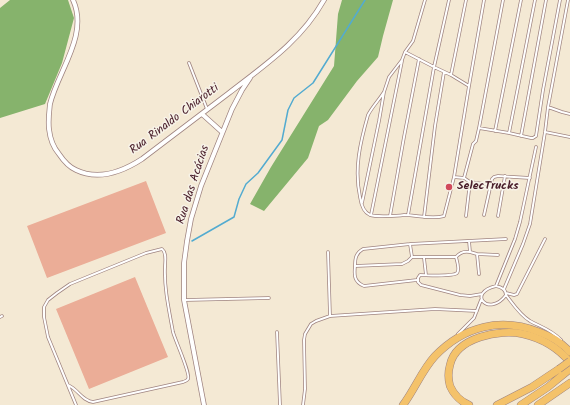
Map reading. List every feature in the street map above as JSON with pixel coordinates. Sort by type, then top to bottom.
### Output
[{"type":"main road","points":[[404,405],[430,362],[450,342],[459,336],[472,331],[497,324],[519,326],[545,334],[568,350]]},
{"type":"main road","points":[[469,405],[458,398],[453,392],[448,377],[450,361],[458,350],[466,343],[480,337],[511,333],[537,338],[554,347],[570,362],[562,372],[536,395],[521,405]]},
{"type":"main road","points":[[497,405],[570,369]]},
{"type":"main road","points":[[538,405],[570,383]]},
{"type":"street","name":"Rua Rinaldo Chiarotti","points":[[73,0],[78,24],[70,53],[50,104],[48,119],[50,135],[55,149],[74,169],[83,174],[94,176],[112,173],[129,167],[142,159],[254,74]]},
{"type":"street","points":[[254,74],[294,40],[318,12],[324,0]]},
{"type":"street","name":"Rua das Acácias","points":[[204,405],[184,300],[184,263],[187,240],[191,219],[201,186],[222,132],[237,99],[254,74]]},
{"type":"street","points":[[202,114],[222,132]]},
{"type":"lane","points":[[371,215],[402,60],[405,52],[413,41],[425,0]]},
{"type":"lane","points":[[408,215],[434,67],[449,0]]},
{"type":"lane","points":[[451,75],[466,0]]},
{"type":"lane","points":[[402,60],[390,77],[384,92],[370,110],[368,115],[357,165],[358,188],[364,211],[371,215],[408,215],[438,218],[444,216],[454,177],[484,0]]},
{"type":"lane","points":[[464,178],[479,128],[503,0]]},
{"type":"lane","points":[[495,131],[521,0]]},
{"type":"lane","points":[[508,133],[535,0]]},
{"type":"lane","points":[[520,136],[546,0]]},
{"type":"lane","points":[[479,128],[532,138],[536,136],[560,0]]},
{"type":"lane","points":[[568,0],[548,106],[530,224],[504,289],[506,294],[524,317],[556,334],[568,350]]},
{"type":"lane","points":[[405,52],[451,75],[469,86]]},
{"type":"lane","points":[[390,216],[419,59]]},
{"type":"lane","points":[[189,63],[207,109]]},
{"type":"lane","points":[[424,217],[444,72]]},
{"type":"lane","points":[[362,205],[384,92]]},
{"type":"lane","points":[[548,106],[570,114]]},
{"type":"lane","points":[[545,132],[570,137]]},
{"type":"lane","points":[[496,286],[517,233],[536,147]]},
{"type":"lane","points":[[484,215],[492,179],[494,177],[505,176],[530,178]]},
{"type":"lane","points":[[498,216],[505,176]]},
{"type":"lane","points":[[454,177],[464,178],[470,182],[491,185]]},
{"type":"lane","points":[[466,216],[470,182]]},
{"type":"lane","points":[[417,280],[364,286],[356,281],[354,271],[355,258],[359,251],[363,249],[410,244],[506,239]]},
{"type":"lane","points":[[506,294],[517,294],[545,239]]},
{"type":"lane","points":[[469,241],[470,252]]},
{"type":"lane","points":[[410,244],[412,258]]},
{"type":"lane","points":[[68,385],[75,389],[84,399],[93,402],[183,382],[188,378],[187,368],[174,335],[168,303],[165,255],[162,249],[146,253],[70,284],[48,300],[44,307],[44,317],[48,337],[76,405]]},
{"type":"lane","points":[[328,252],[330,316]]},
{"type":"lane","points":[[355,266],[402,264],[412,258],[456,257],[458,254],[463,252],[498,255]]},
{"type":"lane","points":[[478,254],[479,274]]},
{"type":"lane","points":[[417,280],[420,275],[456,274],[458,270],[456,257]]},
{"type":"lane","points":[[424,258],[426,275]]},
{"type":"lane","points":[[417,280],[421,284],[460,295],[470,296],[482,294],[488,289],[496,286],[504,289]]},
{"type":"lane","points":[[450,342],[474,318],[482,294]]},
{"type":"lane","points":[[481,300],[490,305],[497,303],[506,294]]},
{"type":"lane","points":[[184,300],[269,298]]},
{"type":"lane","points":[[303,405],[305,390],[304,340],[305,334],[311,324],[316,321],[330,316],[435,309],[476,311]]},
{"type":"lane","points":[[277,332],[280,405]]},
{"type":"green space","points":[[10,0],[68,0],[74,18],[62,63],[45,104],[0,118],[0,8]]},
{"type":"green space","points":[[342,0],[393,0],[378,57],[357,81],[328,120],[319,126],[308,158],[264,211],[250,204],[271,167],[334,66],[338,14]]},
{"type":"building","points":[[146,181],[166,233],[47,278],[27,226]]},
{"type":"building","points":[[135,277],[168,357],[89,389],[56,309]]},
{"type":"waterway","points":[[192,241],[234,217],[239,199],[246,184],[258,173],[282,140],[288,110],[294,98],[313,83],[365,0]]},
{"type":"place","name":"SelecTrucks","points":[[449,187]]}]
